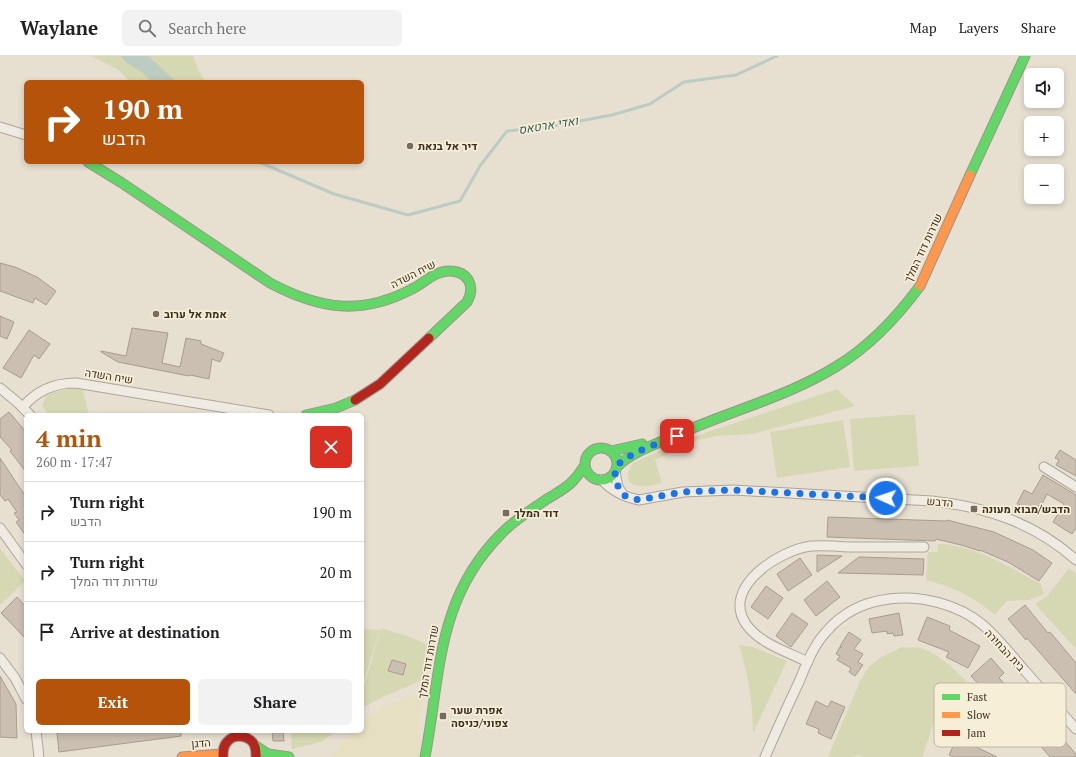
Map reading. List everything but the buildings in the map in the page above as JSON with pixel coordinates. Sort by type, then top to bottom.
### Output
[{"type":"street","name":"שדרות דוד המלך","points":[[610,451],[639,445],[712,420],[783,393],[826,373],[852,356],[893,320],[904,308],[921,284],[1025,56]]},
{"type":"street","points":[[0,127],[24,134]]},
{"type":"street","name":"שיח השדה","points":[[91,164],[122,183],[270,283],[282,290],[309,301],[338,306],[369,305],[400,295],[442,272],[452,271],[466,277],[472,289],[469,299],[380,384],[368,394],[341,407],[316,413]]},
{"type":"street","name":"שיח השדה","points":[[23,407],[32,396],[44,389],[56,385],[76,383],[257,413]]},
{"type":"street","points":[[0,388],[28,413]]},
{"type":"street","name":"שדרות דוד המלך","points":[[616,469],[622,461],[634,454],[712,420]]},
{"type":"street","points":[[616,469],[610,478],[599,480],[588,474],[585,461],[589,454],[595,449],[603,448],[610,451],[616,458],[618,487],[623,495]]},
{"type":"street","name":"שדרות דוד המלך","points":[[433,757],[432,724],[435,682],[444,634],[456,597],[478,560],[502,532],[566,487],[573,481],[585,465]]},
{"type":"street","points":[[1044,467],[1076,486]]},
{"type":"street","name":"שדרות דוד המלך","points":[[566,487],[599,480]]},
{"type":"street","name":"הדבש","points":[[599,480],[623,495],[639,500],[683,492],[733,490],[932,501],[959,504],[985,510],[1014,521],[1053,542],[1076,560]]},
{"type":"street","points":[[0,528],[24,561]]},
{"type":"street","points":[[808,662],[766,641],[752,631],[744,620],[741,609],[742,597],[747,585],[756,574],[769,563],[785,554],[812,546],[924,547]]},
{"type":"street","name":"בית הבחירה","points":[[765,757],[808,662],[825,632],[841,617],[859,606],[879,600],[900,597],[921,599],[942,604],[963,612],[998,639],[1036,683]]},
{"type":"street","points":[[0,658],[15,678],[24,695]]},
{"type":"street","name":"בית הבחירה","points":[[1066,717],[1076,729]]},
{"type":"street","name":"שדרות דוד המלך","points":[[425,757],[432,724]]},
{"type":"street","points":[[36,733],[39,757]]},
{"type":"street","points":[[223,756],[224,746],[234,733]]},
{"type":"street","points":[[248,733],[253,743],[256,757]]},
{"type":"street","points":[[229,740],[236,736],[241,736],[253,743],[265,753],[289,757]]},
{"type":"street","name":"הדגן","points":[[182,757],[223,756]]},
{"type":"shaded area","points":[[121,56],[148,56],[174,80],[150,80],[144,74],[124,60]]},
{"type":"shaded area","points":[[423,694],[419,719],[420,757],[331,757],[351,733],[364,733],[364,720],[389,704]]},
{"type":"green space","points":[[91,56],[193,56],[205,80],[129,80],[117,69]]},
{"type":"green space","points":[[82,387],[88,413],[47,413],[42,406],[46,396],[55,392]]},
{"type":"green space","points":[[837,389],[855,406],[753,434],[716,436],[691,442],[655,460],[662,483],[649,486],[637,486],[629,482],[628,472],[633,463],[684,440]]},
{"type":"green space","points":[[915,414],[919,466],[854,471],[850,419]]},
{"type":"green space","points":[[843,420],[850,467],[777,478],[770,432]]},
{"type":"green space","points":[[938,544],[965,548],[1004,564],[1041,584],[1044,594],[1029,600],[1007,601],[995,615],[971,597],[926,580],[928,552],[938,552]]},
{"type":"green space","points":[[0,548],[24,580],[24,582],[0,605]]},
{"type":"green space","points":[[1069,568],[1076,574],[1076,649],[1035,604],[1047,596]]},
{"type":"green space","points":[[381,628],[429,645],[425,679],[364,707],[364,686]]},
{"type":"green space","points":[[364,629],[380,630],[364,681]]},
{"type":"green space","points":[[739,645],[753,647],[787,661],[753,733],[749,688]]},
{"type":"green space","points":[[902,647],[921,648],[938,656],[946,662],[968,683],[934,683],[934,722],[922,757],[862,757],[859,755],[853,757],[828,757],[860,681],[868,668],[881,657]]},
{"type":"green space","points":[[291,733],[333,733],[321,742],[292,749]]},
{"type":"waterway","name":"ואדי ארטאס","points":[[264,164],[334,194],[408,215],[460,201],[480,166],[507,131],[553,126],[612,115],[650,104],[684,82],[736,75],[777,56]]},
{"type":"traffic: fast","points":[[970,175],[1025,56]]},
{"type":"traffic: fast","points":[[91,164],[122,183],[270,283],[306,299],[340,306],[358,306],[393,298],[439,273],[449,271],[461,274],[468,280],[471,290],[470,296],[467,302],[429,338]]},
{"type":"traffic: fast","points":[[617,467],[630,457],[647,448],[819,377],[849,358],[872,340],[902,309],[920,286]]},
{"type":"traffic: fast","points":[[315,413],[336,408],[355,400]]},
{"type":"traffic: fast","points":[[611,451],[642,444]]},
{"type":"traffic: fast","points":[[598,448],[604,448],[614,455],[617,464],[616,470],[610,477],[604,480],[598,480],[588,473],[585,467],[585,461],[592,451],[598,448]]},
{"type":"traffic: fast","points":[[425,757],[439,667],[445,639],[453,611],[464,585],[480,559],[511,524],[569,485],[585,465]]},
{"type":"traffic: fast","points":[[256,746],[268,754],[289,757]]},
{"type":"traffic: slow","points":[[920,286],[970,175]]},
{"type":"traffic: slow","points":[[182,757],[222,754]]},
{"type":"traffic: jam","points":[[355,400],[380,384],[429,338]]},
{"type":"traffic: jam","points":[[223,757],[226,744],[230,739],[239,736],[247,738],[253,743],[256,749],[256,757]]},
{"type":"place","name":"דיר אל בנאת","points":[[410,146]]},
{"type":"place","name":"אמת אל ערוב","points":[[156,314]]},
{"type":"place","name":"הדבש/מבוא מעונה","points":[[974,509]]},
{"type":"place","name":"דוד המלך","points":[[506,513]]},
{"type":"place","name":"אפרת שער צפוני/כניסה","points":[[443,716]]},
{"type":"route","points":[[677,436],[634,454],[622,461],[617,466],[615,472],[616,481],[623,495],[639,500],[683,492],[733,490],[886,498]]}]
